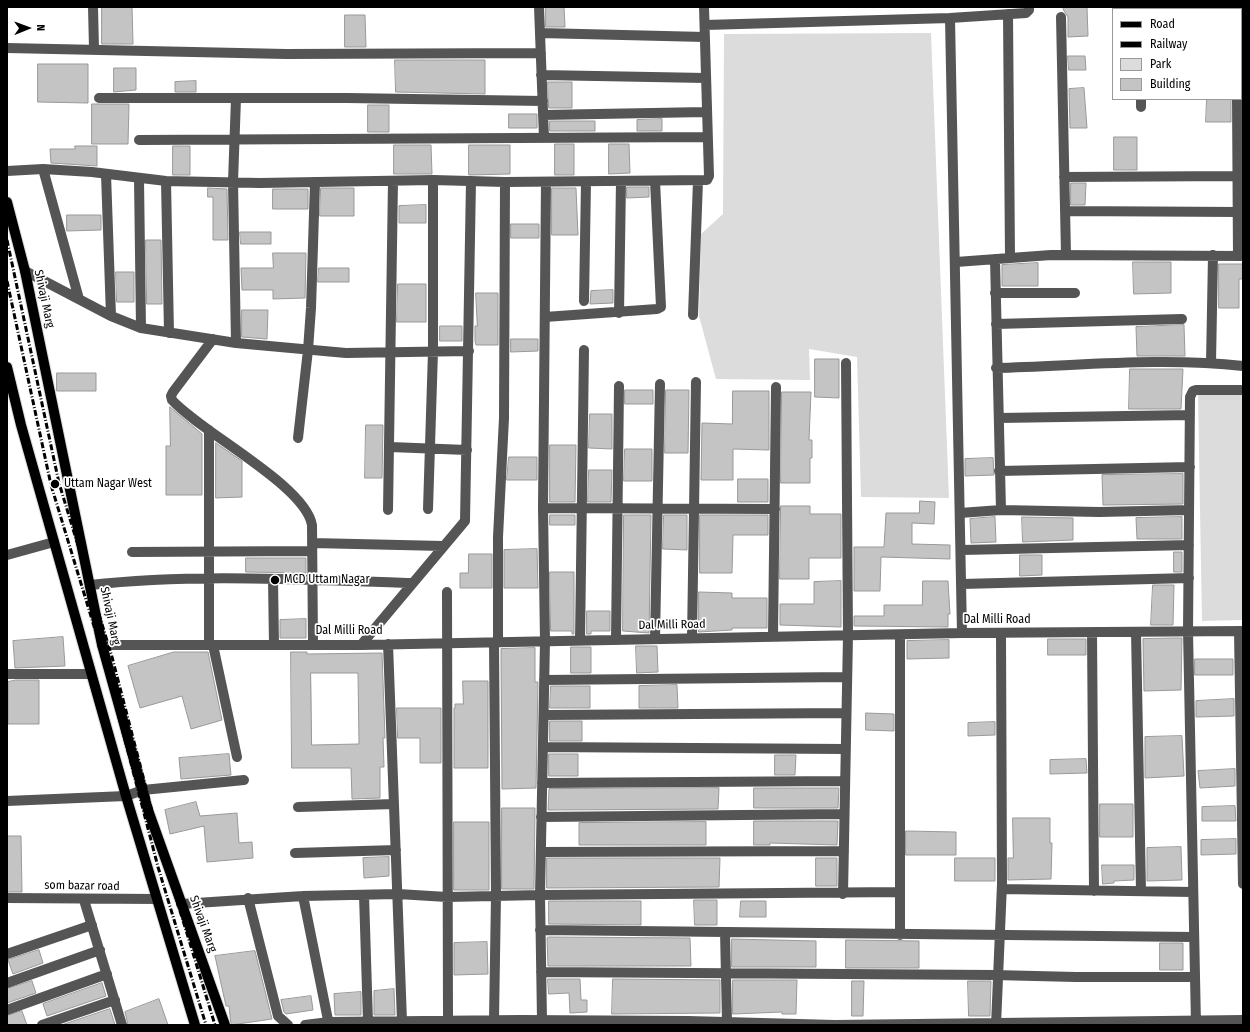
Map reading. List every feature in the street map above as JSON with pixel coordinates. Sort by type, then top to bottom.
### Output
[{"type":"main road","name":"Shivaji Marg","points":[[7,202],[25,271],[102,644],[148,810],[225,1025]]},
{"type":"main road","points":[[7,367],[20,425],[91,674],[195,1025]]},
{"type":"street","points":[[93,7],[94,49]]},
{"type":"street","points":[[539,7],[544,138]]},
{"type":"street","points":[[7,171],[43,169],[166,181],[233,182],[433,180],[586,182],[707,180],[709,176],[704,7]]},
{"type":"street","points":[[705,25],[950,18],[1026,13],[1029,10],[1029,7]]},
{"type":"street","points":[[1008,14],[1010,258]]},
{"type":"street","points":[[1061,17],[1066,255]]},
{"type":"street","points":[[950,18],[956,262],[962,633]]},
{"type":"street","points":[[540,33],[705,37]]},
{"type":"street","points":[[7,48],[286,54],[540,53]]},
{"type":"street","points":[[541,75],[706,78]]},
{"type":"street","points":[[99,98],[543,101]]},
{"type":"street","points":[[236,98],[233,182],[236,343]]},
{"type":"street","points":[[956,262],[1066,255],[1241,256],[1237,176],[1240,163],[1239,105]]},
{"type":"street","points":[[543,115],[706,112]]},
{"type":"street","points":[[138,140],[234,138],[707,137]]},
{"type":"street","points":[[43,169],[79,299]]},
{"type":"street","points":[[106,174],[111,316]]},
{"type":"street","points":[[1064,177],[1237,176]]},
{"type":"street","points":[[139,179],[141,328]]},
{"type":"street","points":[[428,509],[432,351],[433,180]]},
{"type":"street","points":[[166,181],[169,333]]},
{"type":"street","points":[[388,510],[393,181]]},
{"type":"street","points":[[362,645],[465,521],[471,181]]},
{"type":"street","points":[[619,313],[621,181]]},
{"type":"street","points":[[545,317],[619,313],[657,309],[661,307],[655,181]]},
{"type":"street","points":[[693,315],[698,181]]},
{"type":"street","points":[[298,438],[308,350],[315,182]]},
{"type":"street","points":[[494,1020],[496,896],[496,642],[498,537],[504,418],[504,182]]},
{"type":"street","points":[[542,1020],[540,852],[545,641],[543,508],[546,182]]},
{"type":"street","points":[[584,301],[586,182]]},
{"type":"street","points":[[1065,211],[1238,212]]},
{"type":"street","points":[[1212,363],[1213,256]]},
{"type":"street","points":[[995,259],[996,368],[1001,510]]},
{"type":"street","points":[[25,271],[111,316],[141,328],[236,343],[308,350],[346,352],[469,351]]},
{"type":"street","points":[[995,293],[1075,293]]},
{"type":"street","points":[[996,324],[1182,319]]},
{"type":"street","points":[[213,339],[171,396],[175,403],[249,459],[300,502],[311,519],[313,644]]},
{"type":"street","points":[[580,640],[584,350]]},
{"type":"street","points":[[996,368],[1165,362],[1212,363],[1243,366]]},
{"type":"street","points":[[843,894],[848,636],[846,363]]},
{"type":"street","points":[[692,638],[696,382]]},
{"type":"street","points":[[655,639],[660,384]]},
{"type":"street","points":[[616,639],[619,386]]},
{"type":"street","points":[[773,636],[776,387]]},
{"type":"street","points":[[1196,1023],[1188,631],[1190,397],[1193,391],[1243,390]]},
{"type":"street","points":[[998,418],[1190,416]]},
{"type":"street","points":[[209,430],[209,579],[211,645],[237,758]]},
{"type":"street","points":[[390,447],[467,450]]},
{"type":"street","points":[[999,471],[1190,467]]},
{"type":"street","points":[[543,508],[775,509]]},
{"type":"street","points":[[960,513],[1001,510],[1099,512],[1189,510]]},
{"type":"street","points":[[7,555],[54,542]]},
{"type":"street","points":[[961,550],[1189,545]]},
{"type":"street","points":[[132,552],[312,547],[443,546]]},
{"type":"street","points":[[962,584],[1189,578]]},
{"type":"street","points":[[90,585],[138,580],[209,579],[412,583]]},
{"type":"street","points":[[273,580],[274,645]]},
{"type":"street","points":[[447,592],[448,1021]]},
{"type":"street","points":[[1241,631],[1243,884]]},
{"type":"street","name":"Dal Milli Road","points":[[102,644],[313,644],[388,646],[446,643],[773,636],[1241,631]]},
{"type":"street","points":[[1136,632],[1141,891]]},
{"type":"street","points":[[1092,633],[1094,890]]},
{"type":"street","points":[[996,1024],[1002,889],[1001,634]]},
{"type":"street","points":[[900,635],[900,935]]},
{"type":"street","points":[[388,646],[402,1021]]},
{"type":"street","points":[[7,674],[91,674]]},
{"type":"street","points":[[544,680],[847,677]]},
{"type":"street","points":[[544,715],[846,713]]},
{"type":"street","points":[[543,747],[846,749]]},
{"type":"street","points":[[7,801],[126,796],[143,790],[244,780]]},
{"type":"street","points":[[542,783],[845,781]]},
{"type":"street","points":[[298,807],[394,804]]},
{"type":"street","points":[[541,817],[844,814]]},
{"type":"street","points":[[295,853],[396,850]]},
{"type":"street","points":[[540,852],[844,851]]},
{"type":"street","points":[[1002,889],[1194,892]]},
{"type":"street","points":[[181,904],[248,898],[364,895],[398,892],[447,897],[540,895],[843,894],[900,892]]},
{"type":"street","points":[[364,895],[368,1022]]},
{"type":"street","points":[[303,896],[329,1024]]},
{"type":"street","name":"som bazar road","points":[[7,898],[84,900],[157,899]]},
{"type":"street","points":[[248,898],[278,1016],[288,1025]]},
{"type":"street","points":[[84,900],[123,1025]]},
{"type":"street","points":[[7,954],[92,925]]},
{"type":"street","points":[[540,930],[1194,937]]},
{"type":"street","points":[[725,932],[727,1022]]},
{"type":"street","points":[[7,983],[100,950]]},
{"type":"street","points":[[541,972],[998,975],[1076,978],[1195,977]]},
{"type":"street","points":[[7,1010],[107,974]]},
{"type":"street","points":[[42,1025],[115,1000]]},
{"type":"street","points":[[305,1025],[402,1021],[431,1023],[494,1020],[508,1023],[542,1020],[597,1023],[727,1022],[835,1025],[1196,1023],[1243,1020]]},
{"type":"green space","points":[[931,33],[949,498],[861,497],[857,357],[809,349],[810,380],[716,379],[699,316],[701,234],[723,214],[724,34]]},
{"type":"green space","points":[[1243,393],[1243,620],[1202,621],[1198,395]]},
{"type":"building","points":[[102,7],[132,7],[133,44],[102,44]]},
{"type":"building","points":[[546,7],[564,7],[565,27],[546,27]]},
{"type":"building","points":[[1063,7],[1087,7],[1088,36],[1068,37],[1068,17]]},
{"type":"building","points":[[345,15],[365,15],[366,47],[345,47]]},
{"type":"building","points":[[1068,56],[1085,56],[1086,70],[1069,70]]},
{"type":"building","points":[[395,60],[485,60],[485,94],[396,92]]},
{"type":"building","points":[[38,64],[88,64],[88,103],[38,102]]},
{"type":"building","points":[[114,68],[136,68],[136,90],[114,92]]},
{"type":"building","points":[[196,81],[196,92],[175,92],[175,82]]},
{"type":"building","points":[[548,82],[572,82],[572,108],[549,108]]},
{"type":"building","points":[[1084,88],[1087,128],[1070,128],[1069,89]]},
{"type":"building","points":[[1207,100],[1231,100],[1231,122],[1206,122]]},
{"type":"building","points":[[92,104],[129,104],[128,144],[92,144]]},
{"type":"building","points":[[368,105],[389,105],[389,132],[368,132]]},
{"type":"building","points":[[509,114],[537,114],[537,128],[509,128]]},
{"type":"building","points":[[662,119],[662,131],[637,131],[637,120]]},
{"type":"building","points":[[550,121],[595,121],[595,131],[550,131]]},
{"type":"building","points":[[1114,137],[1137,137],[1137,170],[1114,170]]},
{"type":"building","points":[[555,144],[574,144],[574,175],[555,175]]},
{"type":"building","points":[[609,144],[629,144],[630,173],[609,174]]},
{"type":"building","points":[[394,145],[431,145],[432,174],[394,174]]},
{"type":"building","points":[[469,145],[510,145],[510,174],[469,175]]},
{"type":"building","points":[[75,146],[97,146],[97,166],[51,163],[50,149],[75,149]]},
{"type":"building","points":[[173,146],[190,146],[190,175],[173,175]]},
{"type":"building","points":[[1071,183],[1086,183],[1085,205],[1071,205]]},
{"type":"building","points":[[627,187],[649,187],[649,197],[627,198]]},
{"type":"building","points":[[208,188],[227,189],[228,240],[213,240],[213,197],[208,197]]},
{"type":"building","points":[[321,188],[354,188],[354,216],[320,216]]},
{"type":"building","points":[[552,188],[576,188],[578,235],[552,235]]},
{"type":"building","points":[[273,189],[308,189],[308,209],[273,209]]},
{"type":"building","points":[[426,205],[426,223],[399,223],[399,206]]},
{"type":"building","points":[[67,215],[101,215],[101,230],[67,231]]},
{"type":"building","points":[[511,224],[539,224],[539,238],[511,238]]},
{"type":"building","points":[[240,232],[271,232],[271,244],[241,244]]},
{"type":"building","points":[[146,240],[161,240],[162,304],[147,304]]},
{"type":"building","points":[[273,253],[306,253],[305,298],[273,299],[273,290],[242,290],[241,268],[273,268]]},
{"type":"building","points":[[1133,262],[1171,262],[1171,293],[1134,294]]},
{"type":"building","points":[[1038,263],[1038,286],[1002,286],[1002,265]]},
{"type":"building","points":[[1219,264],[1243,264],[1243,279],[1239,279],[1239,308],[1219,308]]},
{"type":"building","points":[[319,268],[349,268],[349,282],[318,282]]},
{"type":"building","points":[[116,272],[134,272],[134,302],[117,302]]},
{"type":"building","points":[[398,284],[426,284],[426,322],[397,322]]},
{"type":"building","points":[[613,290],[613,303],[590,304],[591,291]]},
{"type":"building","points":[[476,293],[498,293],[498,345],[476,345]]},
{"type":"building","points":[[242,310],[268,310],[267,339],[242,337]]},
{"type":"building","points":[[1184,325],[1185,356],[1137,356],[1136,327]]},
{"type":"building","points":[[440,326],[462,326],[462,341],[440,341]]},
{"type":"building","points":[[511,339],[538,339],[538,351],[511,352]]},
{"type":"building","points":[[815,359],[839,359],[839,398],[815,397]]},
{"type":"building","points":[[1130,369],[1183,369],[1181,409],[1129,409]]},
{"type":"building","points":[[57,373],[96,373],[96,391],[57,391]]},
{"type":"building","points":[[625,390],[653,390],[653,404],[625,404]]},
{"type":"building","points":[[666,390],[689,390],[688,453],[665,453]]},
{"type":"building","points":[[733,391],[769,391],[769,450],[733,449],[733,480],[701,480],[702,423],[732,424]]},
{"type":"building","points":[[782,392],[811,392],[809,440],[812,440],[812,458],[810,458],[810,483],[781,483]]},
{"type":"building","points":[[170,407],[202,434],[202,495],[166,495],[166,446],[170,446]]},
{"type":"building","points":[[590,414],[612,414],[612,449],[589,448]]},
{"type":"building","points":[[366,425],[383,425],[382,478],[365,478]]},
{"type":"building","points":[[216,443],[242,461],[242,497],[216,498]]},
{"type":"building","points":[[550,445],[576,445],[575,502],[550,502]]},
{"type":"building","points":[[625,449],[652,449],[652,481],[624,481]]},
{"type":"building","points":[[509,457],[537,457],[537,480],[507,480]]},
{"type":"building","points":[[993,458],[994,475],[965,476],[965,459]]},
{"type":"building","points":[[589,470],[612,470],[611,502],[588,502]]},
{"type":"building","points":[[1183,474],[1183,504],[1103,505],[1102,475]]},
{"type":"building","points":[[738,479],[768,479],[768,502],[738,502]]},
{"type":"building","points":[[920,501],[935,502],[934,524],[912,523],[912,544],[950,545],[950,559],[881,557],[880,591],[854,591],[854,547],[884,547],[886,513],[919,513]]},
{"type":"building","points":[[781,506],[810,506],[810,514],[841,514],[841,558],[809,558],[809,579],[780,579]]},
{"type":"building","points":[[550,515],[575,515],[575,525],[550,525]]},
{"type":"building","points":[[624,515],[651,515],[649,633],[623,631]]},
{"type":"building","points":[[664,515],[687,515],[687,550],[663,549]]},
{"type":"building","points":[[700,515],[768,515],[768,535],[733,535],[732,573],[700,573]]},
{"type":"building","points":[[995,517],[996,542],[971,543],[970,519]]},
{"type":"building","points":[[1022,517],[1073,518],[1073,540],[1023,542]]},
{"type":"building","points":[[1182,517],[1182,539],[1137,539],[1136,518]]},
{"type":"building","points":[[537,549],[538,588],[504,588],[504,550]]},
{"type":"building","points":[[1174,552],[1182,552],[1182,572],[1174,572]]},
{"type":"building","points":[[469,554],[492,554],[492,588],[460,588],[460,573],[468,573]]},
{"type":"building","points":[[1020,555],[1042,555],[1042,575],[1020,576]]},
{"type":"building","points":[[246,558],[306,558],[306,573],[246,572]]},
{"type":"building","points":[[550,572],[574,572],[574,634],[572,634],[572,631],[551,631]]},
{"type":"building","points":[[841,581],[841,627],[780,625],[780,604],[814,604],[814,582]]},
{"type":"building","points":[[923,581],[948,581],[950,614],[948,614],[948,627],[854,626],[854,616],[884,616],[884,605],[922,605]]},
{"type":"building","points":[[1153,585],[1174,585],[1173,625],[1151,625]]},
{"type":"building","points":[[699,592],[732,593],[732,598],[767,598],[767,628],[732,628],[732,630],[699,632]]},
{"type":"building","points":[[587,611],[610,611],[610,631],[591,631],[591,634],[587,634]]},
{"type":"building","points":[[306,619],[306,638],[280,638],[280,620]]},
{"type":"building","points":[[63,637],[65,666],[15,668],[13,641]]},
{"type":"building","points":[[1182,638],[1181,690],[1144,691],[1143,639]]},
{"type":"building","points":[[1048,639],[1086,639],[1086,655],[1048,655]]},
{"type":"building","points":[[949,640],[949,658],[907,659],[907,641]]},
{"type":"building","points":[[636,646],[657,646],[658,672],[637,673]]},
{"type":"building","points":[[571,647],[591,647],[591,673],[571,673]]},
{"type":"building","points":[[535,648],[535,682],[538,682],[536,788],[502,789],[501,649]]},
{"type":"building","points":[[174,652],[208,652],[222,720],[191,729],[182,696],[140,708],[128,666]]},
{"type":"building","points":[[291,652],[307,652],[307,654],[382,653],[385,738],[383,738],[384,767],[380,767],[380,798],[352,799],[351,768],[292,768]],"holes":[[[311,673],[358,673],[359,744],[312,745]]]},
{"type":"building","points":[[1195,659],[1233,659],[1233,675],[1195,675]]},
{"type":"building","points":[[16,680],[39,680],[39,724],[8,724],[8,682]]},
{"type":"building","points":[[463,681],[488,681],[488,768],[454,768],[454,708],[455,704],[463,704]]},
{"type":"building","points":[[677,685],[678,708],[639,708],[639,686]]},
{"type":"building","points":[[551,686],[590,686],[590,708],[550,708]]},
{"type":"building","points":[[1234,699],[1234,716],[1196,717],[1196,701]]},
{"type":"building","points":[[397,708],[441,708],[441,763],[420,763],[420,738],[398,738]]},
{"type":"building","points":[[866,713],[894,714],[894,731],[866,730]]},
{"type":"building","points":[[550,721],[582,721],[582,741],[550,741]]},
{"type":"building","points":[[995,722],[995,735],[968,736],[968,723]]},
{"type":"building","points":[[1182,736],[1184,776],[1145,778],[1145,737]]},
{"type":"building","points":[[229,754],[231,775],[181,779],[179,758]]},
{"type":"building","points":[[549,754],[578,754],[578,776],[549,776]]},
{"type":"building","points":[[775,755],[796,755],[795,775],[775,775]]},
{"type":"building","points":[[1086,759],[1087,773],[1050,774],[1050,760]]},
{"type":"building","points":[[1235,769],[1235,786],[1200,788],[1198,771]]},
{"type":"building","points":[[719,788],[718,809],[548,810],[549,789]]},
{"type":"building","points":[[754,788],[839,788],[838,808],[754,808]]},
{"type":"building","points":[[196,802],[200,816],[237,813],[239,843],[252,842],[253,858],[207,862],[204,826],[170,834],[165,810]]},
{"type":"building","points":[[1100,804],[1133,804],[1133,837],[1100,837]]},
{"type":"building","points":[[1235,806],[1236,821],[1202,821],[1202,807]]},
{"type":"building","points":[[502,808],[535,808],[534,889],[502,889]]},
{"type":"building","points":[[1013,818],[1050,818],[1050,843],[1052,843],[1051,879],[1008,880],[1008,858],[1013,858]]},
{"type":"building","points":[[754,821],[838,821],[837,845],[770,843],[770,845],[754,845]]},
{"type":"building","points":[[454,822],[489,822],[489,890],[454,890]]},
{"type":"building","points":[[706,822],[706,845],[579,845],[579,823]]},
{"type":"building","points":[[906,831],[956,832],[956,855],[906,855]]},
{"type":"building","points":[[7,836],[21,836],[22,892],[7,892]]},
{"type":"building","points":[[1236,839],[1236,854],[1201,855],[1201,840]]},
{"type":"building","points":[[1181,847],[1182,880],[1147,881],[1147,848]]},
{"type":"building","points":[[389,857],[389,876],[364,878],[363,858]]},
{"type":"building","points":[[547,858],[720,858],[719,887],[547,888]]},
{"type":"building","points":[[816,858],[837,858],[837,886],[816,886]]},
{"type":"building","points":[[955,858],[995,858],[995,881],[955,881]]},
{"type":"building","points":[[1102,865],[1134,865],[1134,880],[1114,881],[1114,883],[1103,884]]},
{"type":"building","points":[[694,900],[717,900],[717,925],[695,925]]},
{"type":"building","points":[[549,901],[641,901],[641,925],[549,924]]},
{"type":"building","points":[[741,901],[766,901],[766,917],[740,917]]},
{"type":"building","points":[[547,938],[690,938],[691,966],[548,966]]},
{"type":"building","points":[[732,939],[816,941],[816,967],[732,967]]},
{"type":"building","points":[[846,940],[919,941],[919,968],[846,968]]},
{"type":"building","points":[[487,942],[488,974],[454,975],[454,943]]},
{"type":"building","points":[[1160,943],[1183,943],[1183,970],[1160,970]]},
{"type":"building","points":[[39,950],[43,963],[13,974],[8,960]]},
{"type":"building","points":[[255,951],[272,1019],[231,1025],[229,1006],[226,1006],[215,956]]},
{"type":"building","points":[[548,979],[580,979],[581,1000],[587,1000],[587,1012],[570,1013],[569,993],[549,994]]},
{"type":"building","points":[[613,979],[720,980],[720,1013],[612,1014]]},
{"type":"building","points":[[733,980],[797,980],[796,1014],[782,1014],[782,1012],[733,1014]]},
{"type":"building","points":[[32,981],[36,993],[7,1003],[7,989]]},
{"type":"building","points":[[852,981],[864,981],[863,1016],[852,1016]]},
{"type":"building","points":[[968,981],[991,981],[990,1016],[969,1016]]},
{"type":"building","points":[[102,983],[106,996],[47,1016],[43,1004]]},
{"type":"building","points":[[394,989],[395,1015],[374,1015],[374,991]]},
{"type":"building","points":[[361,992],[361,1015],[335,1015],[334,994]]},
{"type":"building","points":[[311,996],[313,1010],[286,1014],[284,1012],[281,1000]]},
{"type":"building","points":[[159,999],[168,1025],[128,1025],[125,1012]]},
{"type":"building","points":[[110,1009],[115,1025],[62,1025]]},
{"type":"building","points":[[22,1011],[27,1025],[7,1025],[7,1016]]},
{"type":"railway","points":[[7,240],[59,483],[112,657],[166,865],[215,1025]]},
{"type":"railway","points":[[7,281],[51,485],[104,659],[158,867],[206,1025]]},
{"type":"place","name":"Uttam Nagar West","points":[[55,484]]},
{"type":"place","name":"MCD Uttam Nagar","points":[[275,580]]}]
